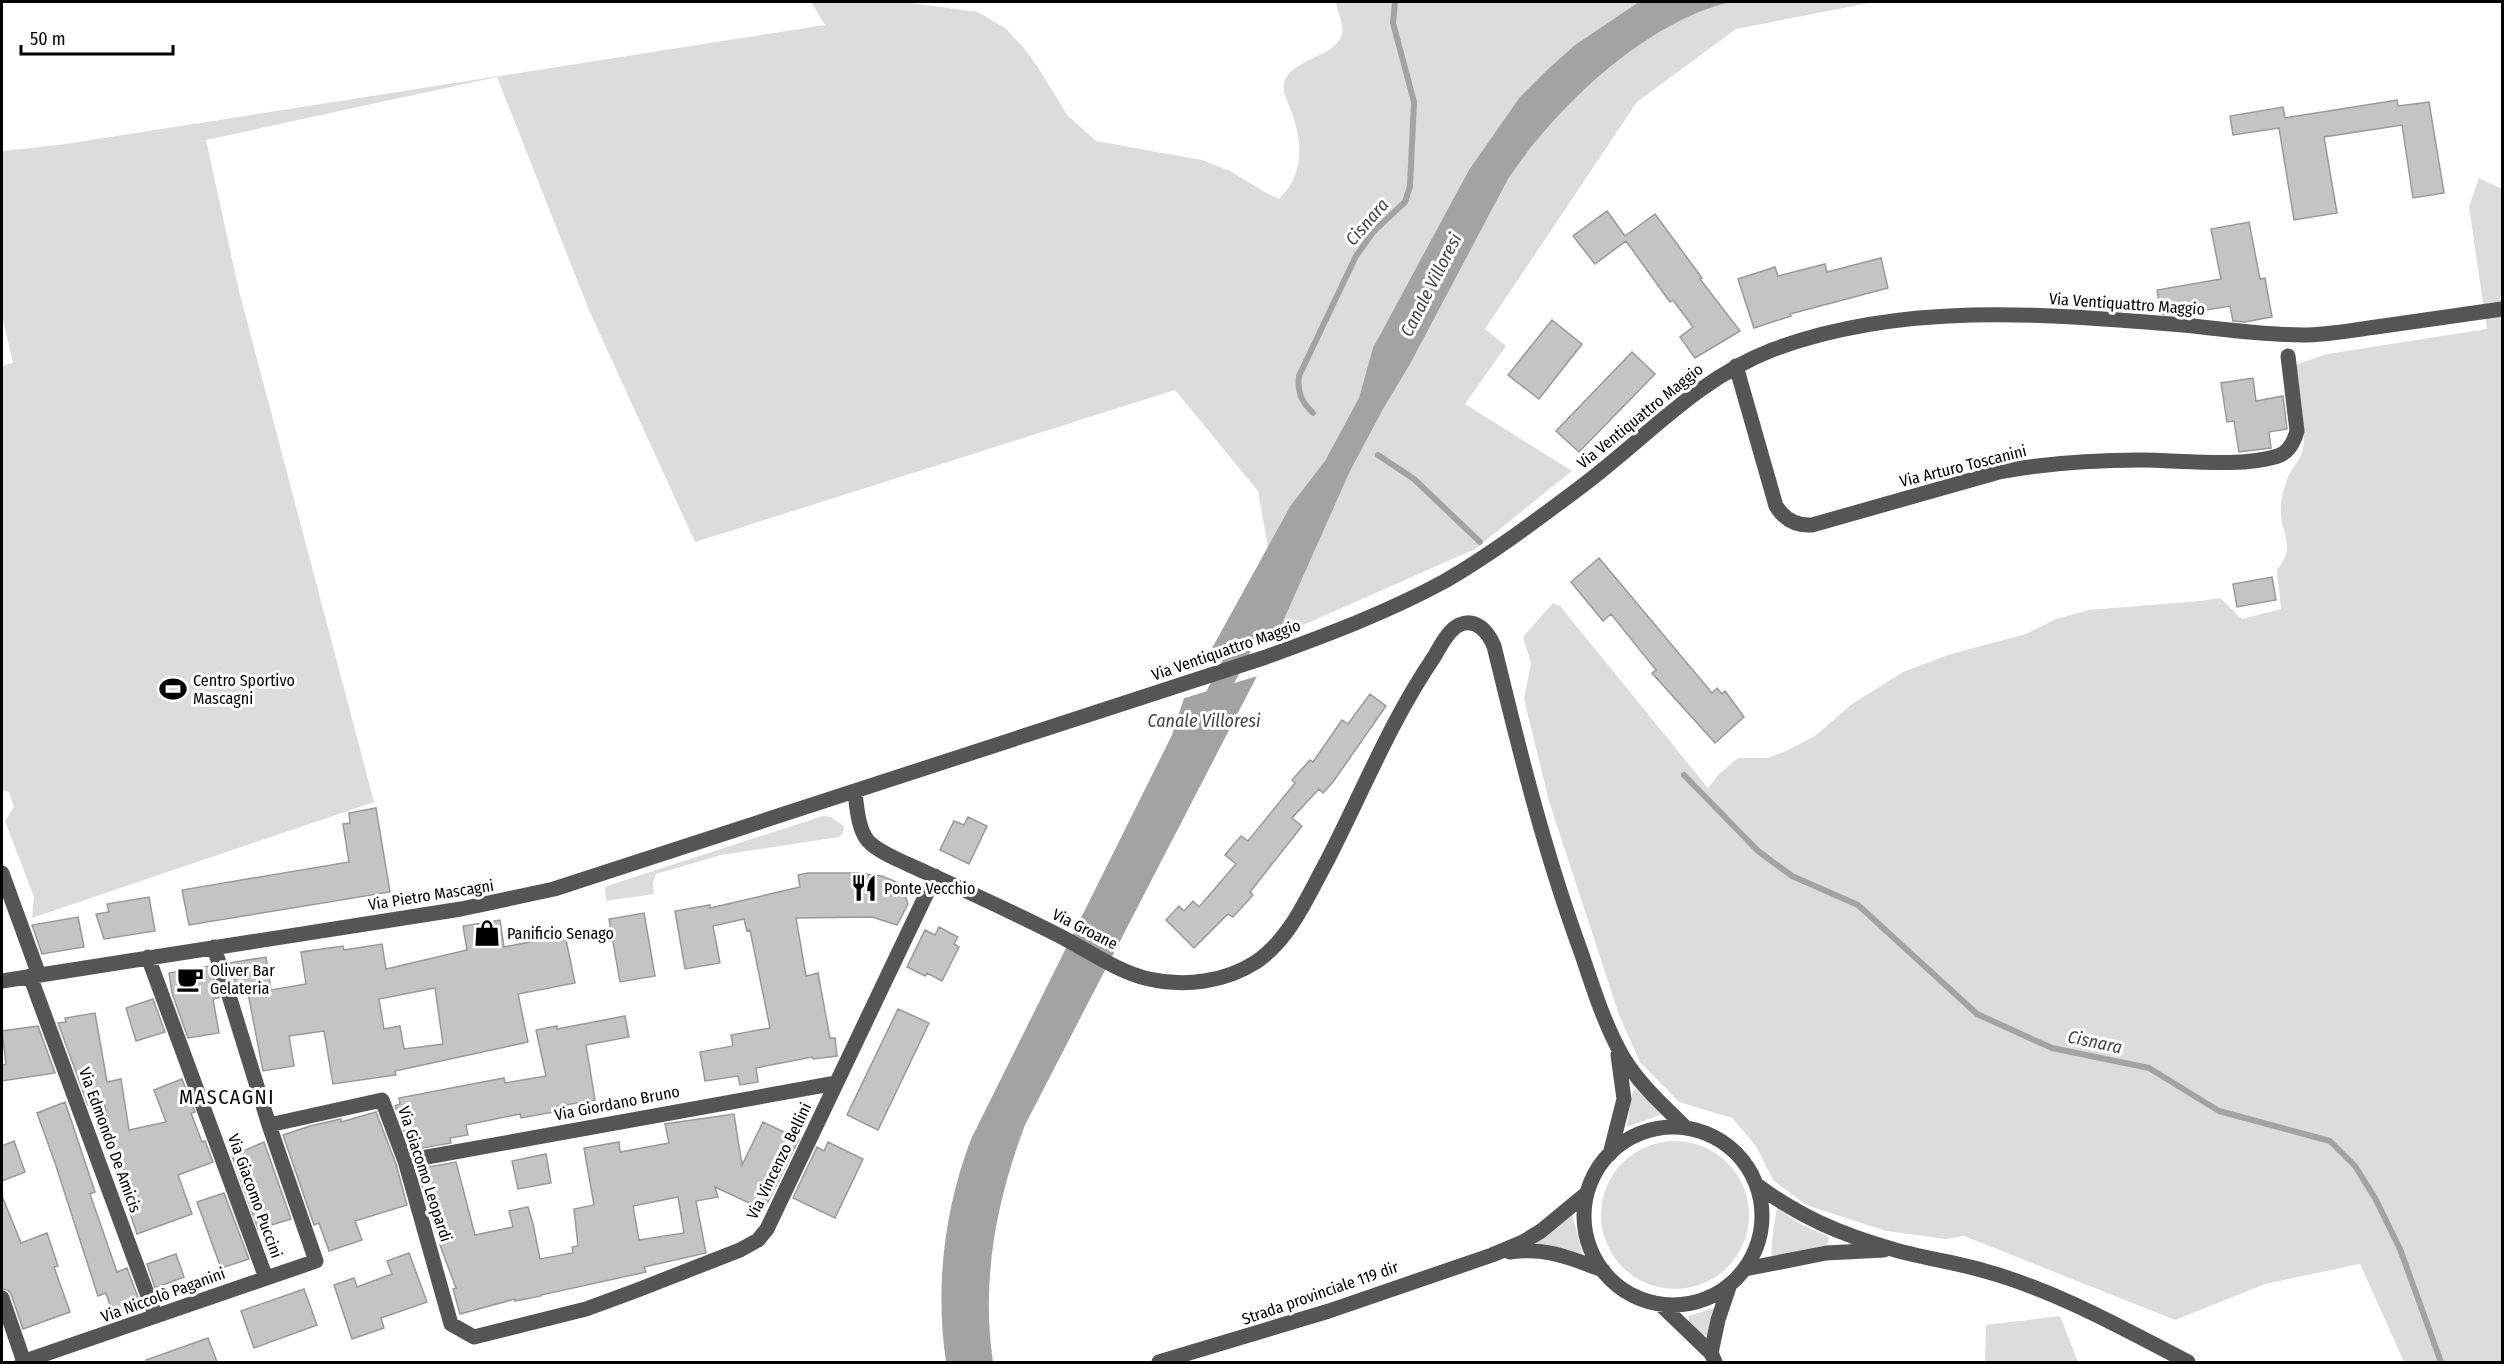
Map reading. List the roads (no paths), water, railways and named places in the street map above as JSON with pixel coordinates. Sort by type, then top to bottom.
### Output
[{"type":"street","name":"Via Ventiquattro Maggio","points":[[855,793],[1266,657],[1383,611],[1479,560],[1587,482],[1695,392],[1736,366],[1775,349],[1821,335],[1888,321],[1941,316],[2045,315],[2307,335],[2502,309]]},
{"type":"street","name":"Via Arturo Toscanini","points":[[1736,366],[1776,506],[1780,512],[1795,523],[1812,525],[2027,466],[2140,460],[2214,462],[2280,455],[2295,441],[2297,431],[2288,356]]},
{"type":"street","name":"Via Groane","points":[[855,793],[859,820],[868,842],[892,857],[1030,921],[1124,969],[1148,979],[1175,982],[1196,982],[1239,971],[1274,947],[1288,931],[1300,912],[1420,678],[1452,629],[1462,624],[1476,624],[1484,629],[1494,646],[1545,847],[1575,936],[1615,1041]]},
{"type":"street","name":"Via Pietro Mascagni","points":[[2,981],[510,900],[611,871],[855,793]]},
{"type":"street","name":"Via Edmondo De Amicis","points":[[2,873],[35,976],[155,1315]]},
{"type":"street","name":"Via Vincenzo Bellini","points":[[462,1331],[474,1337],[586,1309],[678,1276],[758,1240],[777,1211],[935,876]]},
{"type":"street","points":[[214,947],[269,1125]]},
{"type":"street","name":"Via Giacomo Puccini","points":[[148,957],[266,1278]]},
{"type":"street","points":[[1615,1041],[1635,1074],[1686,1128]]},
{"type":"street","points":[[1610,1154],[1624,1099],[1623,1078],[1615,1041]]},
{"type":"street","name":"Via Giordano Bruno","points":[[405,1161],[836,1083]]},
{"type":"street","name":"Via Giacomo Leopardi","points":[[269,1125],[382,1100],[405,1161],[451,1324],[462,1331]]},
{"type":"street","name":"Via Niccolò Paganini","points":[[22,1362],[316,1261],[269,1125]]},
{"type":"street","points":[[1661,1128],[1686,1128],[1716,1138],[1729,1147],[1750,1171],[1757,1185],[1762,1220],[1760,1237],[1744,1269],[1730,1284],[1704,1299],[1690,1303],[1660,1304],[1628,1293],[1603,1270],[1588,1242],[1584,1209],[1587,1193],[1600,1165],[1610,1154],[1637,1135],[1661,1128]]},
{"type":"street","points":[[1757,1185],[1805,1217],[1830,1228],[1893,1250],[1986,1271],[2081,1307],[2188,1362]]},
{"type":"street","name":"Strada provinciale 119 dir","points":[[1159,1362],[1329,1311],[1492,1255],[1523,1242],[1541,1231],[1587,1193]]},
{"type":"street","points":[[1744,1269],[1826,1253],[1893,1250]]},
{"type":"street","name":"Strada provinciale 119 dir","points":[[1492,1255],[1524,1251],[1557,1253],[1603,1270]]},
{"type":"street","points":[[1713,1358],[1718,1320],[1730,1284]]},
{"type":"street","points":[[2,1298],[22,1362]]},
{"type":"street","points":[[1660,1304],[1713,1358]]},
{"type":"water","name":"Canale Villoresi","points":[[1639,2],[1730,2],[1698,13],[1666,28],[1635,48],[1577,97],[1528,152],[1508,179],[1410,364],[1350,471],[1276,637],[1206,659],[1291,505],[1325,461],[1359,398],[1373,348],[1469,170],[1520,97],[1545,72],[1575,45]]},
{"type":"water","name":"Canale Villoresi","points":[[1257,676],[1025,1125],[999,1212],[990,1271],[989,1301],[993,1362],[946,1362],[941,1305],[944,1249],[954,1194],[971,1139],[1172,735],[1184,698]]},
{"type":"waterway","name":"Cisnara","points":[[1313,413],[1301,396],[1299,376],[1356,256],[1374,231],[1405,202],[1410,186],[1414,102],[1393,23],[1395,2]]},
{"type":"waterway","name":"Cisnara","points":[[1378,455],[1414,479],[1480,542]]},
{"type":"waterway","name":"Canale Villoresi","points":[[1208,711],[1253,624]]},
{"type":"waterway","name":"Cisnara","points":[[1684,775],[1758,851],[1792,876],[1858,905],[1977,1014],[2052,1048],[2149,1068],[2219,1111],[2330,1141],[2355,1166],[2375,1198],[2400,1249],[2441,1362]]},
{"type":"place","name":"Centro Sportivo Mascagni","points":[[173,689]]},
{"type":"place","name":"Ponte Vecchio","points":[[864,888]]},
{"type":"place","name":"Panificio Senago","points":[[487,933]]},
{"type":"place","name":"Oliver Bar Gelateria","points":[[190,979]]},
{"type":"district","name":"MASCAGNI","points":[[227,1097]]}]
